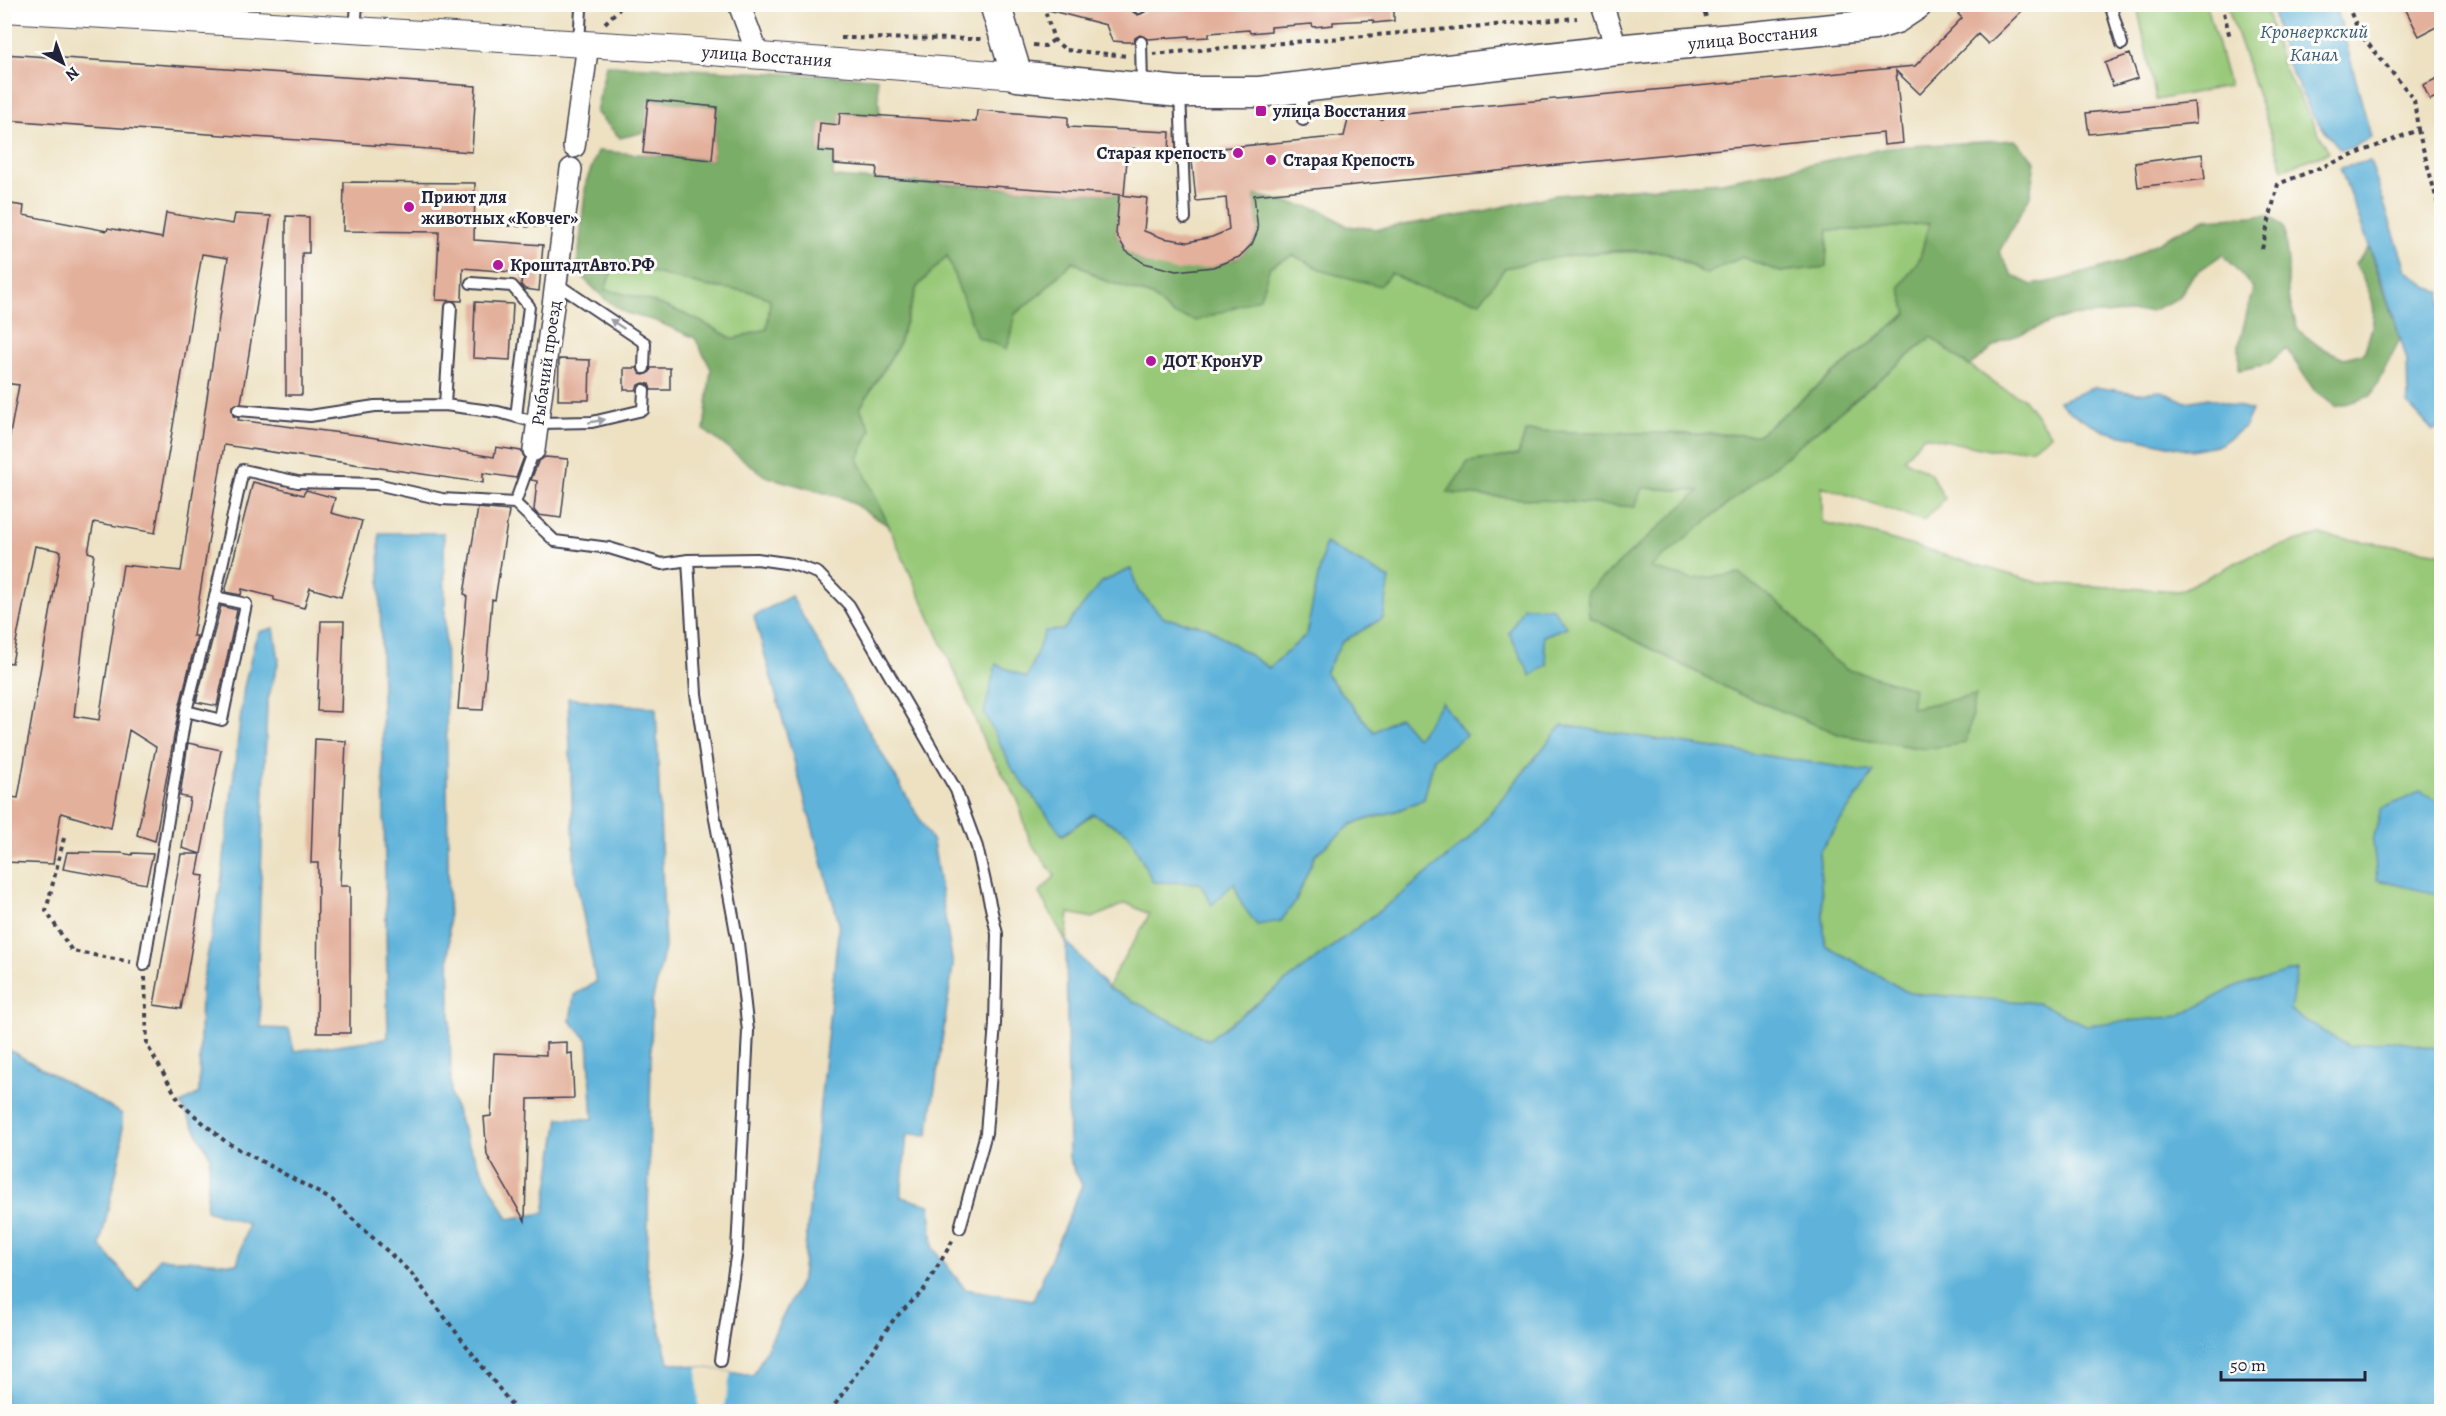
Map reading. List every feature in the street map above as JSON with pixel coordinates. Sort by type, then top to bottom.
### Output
[{"type":"main road","points":[[995,4],[1027,77]]},
{"type":"main road","points":[[1013,4],[1027,77]]},
{"type":"main road","name":"улица Восстания","points":[[1027,77],[1180,92],[1259,92],[1617,50],[1874,25],[1896,18],[1917,4]]},
{"type":"street","points":[[740,4],[758,56]]},
{"type":"street","points":[[1602,4],[1617,50]]},
{"type":"street","name":"улица Восстания","points":[[20,8],[221,18],[355,30],[589,38],[758,56],[1027,77]]},
{"type":"street","name":"Рыбачий проезд","points":[[534,450],[589,38]]},
{"type":"lane","points":[[355,30],[357,4]]},
{"type":"lane","points":[[2110,4],[2122,44]]},
{"type":"lane","points":[[581,9],[589,38]]},
{"type":"lane","points":[[1141,42],[1143,89]]},
{"type":"lane","points":[[1301,87],[1303,120]]},
{"type":"lane","points":[[1180,92],[1185,218]]},
{"type":"lane","points":[[471,283],[512,286],[529,306],[516,417]]},
{"type":"lane","points":[[557,284],[645,343],[644,368]]},
{"type":"lane","points":[[445,405],[451,307]]},
{"type":"lane","points":[[238,410],[310,416],[375,406],[445,405],[498,412],[538,423],[592,422],[643,410],[644,390]]},
{"type":"lane","points":[[514,503],[534,450]]},
{"type":"lane","points":[[144,965],[186,711],[215,597],[243,470],[298,482],[376,484],[441,499],[514,503],[555,541],[609,548],[662,564],[688,560],[757,559],[792,564],[818,573],[849,605],[956,790],[977,847],[997,934],[995,1024],[986,1134],[960,1228]]},
{"type":"lane","points":[[688,560],[696,694],[714,819],[738,943],[748,1031],[737,1251],[720,1360]]},
{"type":"lane","points":[[186,711],[222,720],[246,603],[215,597]]},
{"type":"path","points":[[589,38],[624,4]]},
{"type":"path","points":[[1043,4],[1054,40],[1066,50],[1123,56],[1577,18]]},
{"type":"path","points":[[1634,4],[1636,10]]},
{"type":"path","points":[[1702,4],[1708,24]]},
{"type":"path","points":[[2222,4],[2230,38]]},
{"type":"path","points":[[2347,4],[2360,34],[2414,99],[2418,130],[2442,219]]},
{"type":"path","points":[[832,38],[981,39]]},
{"type":"path","points":[[2262,249],[2278,184],[2418,130]]},
{"type":"path","points":[[480,224],[546,226]]},
{"type":"path","points":[[64,838],[46,911],[72,951],[144,965],[147,1045],[181,1104],[226,1142],[332,1200],[411,1273],[518,1412]]},
{"type":"path","points":[[830,1412],[894,1319],[923,1291],[960,1228]]},
{"type":"green space","points":[[2137,5],[2207,5],[2229,86],[2156,100]]},
{"type":"green space","points":[[2227,5],[2265,5],[2282,65],[2329,152],[2283,169]]},
{"type":"green space","points":[[606,65],[877,78],[880,115],[840,113],[839,125],[820,124],[818,151],[834,152],[833,177],[1119,195],[1116,234],[1126,251],[1144,263],[1213,267],[1239,257],[1252,244],[1258,230],[1254,195],[1322,210],[1347,226],[1379,229],[1470,214],[1555,195],[1722,182],[1892,147],[2015,140],[2035,161],[2030,196],[1999,252],[2013,276],[2032,285],[2059,280],[2125,261],[2173,234],[2206,219],[2269,215],[2284,228],[2288,263],[2288,296],[2298,330],[2320,347],[2344,358],[2364,353],[2374,316],[2368,289],[2355,264],[2369,247],[2400,339],[2371,396],[2336,407],[2314,390],[2286,348],[2268,364],[2239,370],[2239,345],[2253,288],[2223,254],[2193,275],[2179,298],[2150,311],[2068,316],[2002,341],[1969,366],[1931,337],[1650,568],[1693,579],[1740,574],[1792,614],[1820,649],[1846,669],[1914,688],[1911,708],[1976,695],[1966,743],[1925,749],[1841,735],[1737,693],[1589,617],[1587,592],[1699,491],[1642,488],[1635,507],[1447,493],[1468,462],[1518,455],[1526,431],[1758,435],[1907,314],[1900,287],[1920,258],[1929,223],[1868,230],[1828,230],[1826,267],[1780,272],[1742,257],[1707,274],[1666,253],[1642,251],[1622,250],[1542,260],[1505,268],[1480,302],[1420,288],[1391,273],[1380,286],[1326,272],[1293,255],[1270,266],[1260,298],[1197,321],[1172,314],[1152,296],[1103,280],[1073,261],[1041,293],[1015,314],[1007,349],[977,337],[947,256],[917,287],[898,346],[860,408],[871,430],[858,459],[889,526],[846,499],[765,476],[704,430],[711,369],[695,338],[656,321],[626,313],[605,299],[577,272],[586,182],[598,151],[712,160],[717,107],[648,100],[645,132],[620,138],[596,112]],"holes":[[[636,268],[705,286],[752,292],[770,299],[767,329],[733,339],[671,308],[605,290],[612,270]]]},
{"type":"green space","points":[[1929,223],[1920,258],[1900,287],[1907,313],[1758,435],[1526,431],[1518,455],[1468,462],[1642,488],[1700,491],[1587,592],[1737,693],[1841,735],[1925,749],[1910,708],[1913,688],[1846,670],[1820,649],[1792,614],[1740,575],[1693,579],[1649,568],[1931,337],[2001,388],[2023,398],[2051,435],[2032,448],[1989,450],[1924,436],[1904,459],[1930,473],[1945,499],[1923,521],[1822,486],[1822,522],[1876,535],[2039,583],[2179,591],[2255,553],[2320,535],[2441,553],[2441,803],[2439,804],[2436,894],[2441,891],[2441,1411],[1908,993],[1825,945],[1819,852],[1873,772],[1562,725],[1467,841],[1402,894],[1208,1040],[1108,988],[1149,914],[1126,903],[1093,918],[1069,913],[1066,941],[1039,893],[1055,876],[1030,842],[1017,798],[984,742],[967,699],[858,459],[871,430],[860,408],[898,346],[917,287],[947,255],[962,296],[1007,349],[1015,314],[1041,293],[1073,261],[1103,280],[1152,296],[1172,314],[1293,255],[1326,272],[1391,272],[1420,288],[1556,256],[1614,252],[1663,252],[1706,274],[1742,257],[1780,272],[1826,266],[1827,230],[1868,230]],"holes":[[[1130,569],[1138,591],[1164,618],[1207,627],[1269,668],[1306,635],[1315,599],[1383,618],[1342,642],[1325,673],[1374,732],[1417,739],[1465,735],[1434,758],[1424,799],[1399,810],[1352,824],[1315,855],[1295,902],[1242,905],[1234,883],[1153,882],[1128,832],[1093,814],[1063,835],[996,665],[1027,678],[1102,582]],[[1566,627],[1543,636],[1547,665],[1509,633]]]},
{"type":"green space","points":[[636,268],[705,286],[752,292],[771,299],[767,329],[733,339],[671,308],[604,290],[612,270]]},
{"type":"water","name":"Кронверкский Канал","points":[[2271,5],[2336,5],[2371,137],[2352,148],[2340,149],[2313,116],[2286,61]]},
{"type":"water","points":[[2370,161],[2406,270],[2429,288],[2441,291],[2441,429],[2433,431],[2408,404],[2407,360],[2383,283],[2340,168]]},
{"type":"water","points":[[2095,387],[2136,393],[2161,391],[2186,402],[2208,398],[2252,410],[2245,426],[2221,444],[2191,450],[2104,431],[2070,412],[2059,401]]},
{"type":"water","points":[[379,533],[444,533],[451,1095],[467,1142],[508,1219],[544,1213],[559,1118],[593,1119],[588,1040],[570,1021],[574,995],[596,982],[575,873],[568,698],[656,708],[665,948],[652,1002],[647,1272],[668,1362],[753,1376],[802,1278],[839,923],[754,616],[791,596],[933,842],[953,966],[928,1135],[907,1134],[901,1197],[930,1205],[933,1248],[965,1289],[1033,1300],[1082,1185],[1069,1159],[1066,941],[1108,988],[1208,1040],[1402,894],[1467,841],[1562,725],[1874,772],[1819,852],[1825,945],[1909,993],[2038,1003],[2086,1025],[2181,1016],[2236,986],[2297,970],[2290,1011],[2349,1047],[2387,1040],[2441,1049],[2441,1411],[5,1411],[4,1047],[122,1114],[122,1147],[100,1245],[138,1291],[159,1258],[237,1264],[248,1224],[206,1210],[210,1156],[181,1104],[199,1093],[201,989],[221,884],[244,687],[259,632],[274,628],[279,660],[267,703],[258,962],[261,1028],[289,1029],[294,1051],[388,1038]]},
{"type":"water","points":[[1325,543],[1390,579],[1383,618],[1342,642],[1325,673],[1374,732],[1399,717],[1417,738],[1442,702],[1466,735],[1434,758],[1424,799],[1399,810],[1352,824],[1315,855],[1295,902],[1281,921],[1257,925],[1242,905],[1234,883],[1212,905],[1200,883],[1153,882],[1128,833],[1093,814],[1062,835],[1013,770],[984,713],[996,664],[1027,678],[1045,631],[1063,630],[1102,582],[1131,569],[1138,591],[1164,618],[1207,627],[1269,668],[1306,635]]},
{"type":"water","points":[[1523,607],[1552,608],[1567,627],[1543,636],[1547,665],[1531,676],[1509,633]]},
{"type":"water","points":[[2420,792],[2441,803],[2441,891],[2436,894],[2377,880],[2373,841],[2381,809]]},
{"type":"pier","points":[[697,1367],[731,1372],[723,1411],[699,1411]]},
{"type":"building","points":[[1048,4],[1119,4],[1117,10],[1132,8],[1133,12],[1138,15],[1145,12],[1146,7],[1162,4],[1394,4],[1394,21],[1333,22],[1333,25],[1313,27],[1312,24],[1271,27],[1271,31],[1209,33],[1209,37],[1148,39],[1140,35],[1135,38],[1134,42],[1126,42],[1112,41],[1106,25],[1048,10]]},
{"type":"building","points":[[1967,4],[2029,4],[1988,44],[1978,34],[1920,94],[1896,71],[1903,143],[1884,145],[1883,133],[1254,195],[1258,230],[1252,244],[1239,257],[1213,267],[1176,271],[1144,263],[1126,251],[1116,234],[1119,195],[1147,198],[1144,231],[1163,238],[1188,242],[1212,237],[1229,230],[1226,198],[1196,201],[1191,151],[1344,136],[1348,120],[1357,115],[1382,119],[1382,115],[1915,66],[1962,18],[1958,14]]},
{"type":"building","points":[[2403,4],[2442,4],[2442,24],[2419,36]]},
{"type":"building","points":[[4,54],[476,86],[472,152],[4,120]]},
{"type":"building","points":[[2130,54],[2138,78],[2113,86],[2105,63]]},
{"type":"building","points":[[2442,76],[2442,94],[2430,100],[2423,85]]},
{"type":"building","points":[[648,100],[717,107],[712,160],[643,153]]},
{"type":"building","points":[[2194,102],[2196,123],[2089,134],[2086,113]]},
{"type":"building","points":[[977,110],[1068,117],[1068,127],[1170,132],[1169,151],[1128,148],[1124,195],[876,178],[877,167],[834,164],[834,152],[818,151],[820,123],[839,125],[840,113],[976,122]]},
{"type":"building","points":[[2202,154],[2205,179],[2138,187],[2135,163]]},
{"type":"building","points":[[344,182],[475,183],[474,240],[543,245],[539,291],[525,289],[521,285],[522,273],[463,268],[462,301],[436,300],[439,232],[343,231]]},
{"type":"building","points":[[4,203],[24,206],[23,215],[107,231],[108,228],[162,238],[166,213],[233,224],[235,214],[271,216],[241,403],[232,406],[233,416],[239,418],[238,420],[357,435],[494,457],[496,447],[521,451],[524,457],[516,478],[483,473],[483,483],[224,445],[193,636],[197,636],[179,709],[155,841],[137,835],[156,747],[129,730],[111,828],[61,813],[53,864],[4,862],[4,796],[18,798],[61,551],[35,546],[12,663],[4,662],[4,467],[19,385],[4,383]],"holes":[[[202,254],[228,258],[181,571],[123,565],[99,720],[74,716],[94,554],[88,552],[94,522],[155,533]]]},
{"type":"building","points":[[286,216],[309,217],[309,253],[302,253],[302,395],[286,395]]},
{"type":"building","points":[[475,302],[513,304],[510,360],[473,358]]},
{"type":"building","points":[[559,359],[590,360],[589,400],[558,400]]},
{"type":"building","points":[[624,368],[637,368],[640,374],[644,375],[650,372],[651,368],[670,368],[670,390],[651,390],[649,384],[644,383],[638,385],[636,390],[624,390]]},
{"type":"building","points":[[545,457],[568,459],[561,518],[538,515],[534,510],[537,481],[531,480],[538,462]]},
{"type":"building","points":[[253,482],[303,495],[306,490],[335,498],[331,513],[362,521],[341,597],[310,588],[304,608],[242,589],[241,595],[225,592]]},
{"type":"building","points":[[478,508],[509,511],[495,600],[492,599],[483,710],[458,709],[467,595],[464,594]]},
{"type":"building","points":[[221,606],[237,610],[217,706],[196,702]]},
{"type":"building","points":[[321,621],[344,621],[341,712],[317,711]]},
{"type":"building","points":[[315,739],[346,741],[340,886],[350,886],[350,1033],[317,1033],[318,863],[311,863]]},
{"type":"building","points":[[188,743],[221,750],[201,854],[182,848],[190,798],[180,796]]},
{"type":"building","points":[[67,852],[153,854],[146,884],[63,869]]},
{"type":"building","points":[[181,854],[201,854],[197,875],[204,876],[181,1009],[154,1005]]},
{"type":"building","points":[[567,1042],[567,1054],[572,1053],[574,1098],[528,1099],[525,1221],[487,1155],[484,1117],[491,1116],[494,1053],[546,1055],[546,1043]]},
{"type":"place","name":"улица Восстания","points":[[1261,111]]},
{"type":"place","name":"Старая крепость","points":[[1238,153]]},
{"type":"place","name":"Старая Крепость","points":[[1271,160]]},
{"type":"place","name":"Приют для животных «Ковчег»","points":[[409,207]]},
{"type":"place","name":"КроштадтАвто.РФ","points":[[498,265]]},
{"type":"place","name":"ДОТ КронУР","points":[[1151,361]]}]
